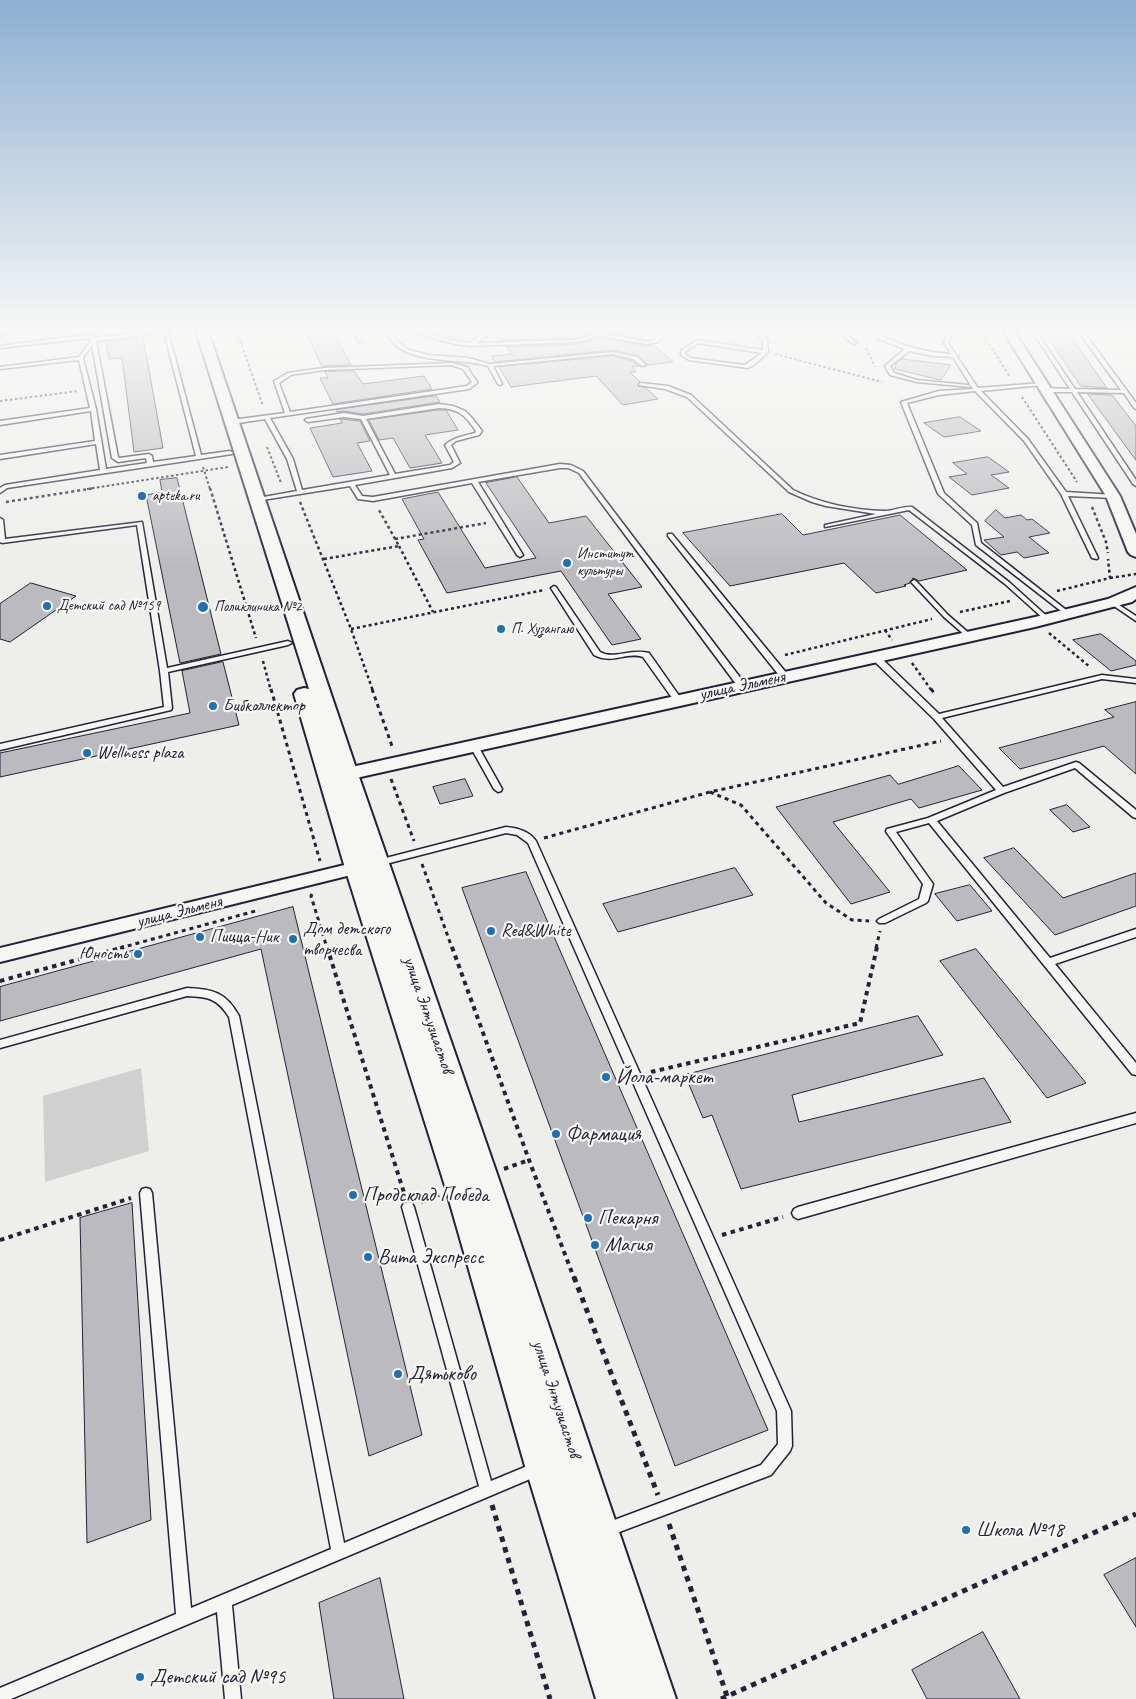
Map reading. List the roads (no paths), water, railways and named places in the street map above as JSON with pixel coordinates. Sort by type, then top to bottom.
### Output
[{"type":"main road","name":"улица Энтузиастов","points":[[222,410],[233,457],[263,499],[296,641],[368,866],[462,1186],[559,1460],[584,1538],[655,1699]]},
{"type":"main road","name":"улица Энтузиастов","points":[[296,641],[347,774],[368,866]]},
{"type":"main road","name":"улица Энтузиастов","points":[[584,1538],[617,1699]]},
{"type":"street","points":[[1059,410],[1112,496],[1136,552]]},
{"type":"street","name":"улица Эльменя","points":[[347,774],[1068,614],[1126,599],[1136,592]]},
{"type":"street","name":"улица Эльменя","points":[[0,956],[368,866]]},
{"type":"lane","points":[[0,423],[84,410]]},
{"type":"lane","points":[[93,410],[102,471]]},
{"type":"lane","points":[[106,410],[116,458],[124,460],[149,456],[150,464]]},
{"type":"lane","points":[[186,410],[199,457]]},
{"type":"lane","points":[[226,423],[313,410]]},
{"type":"lane","points":[[308,420],[344,415],[363,418],[412,410]]},
{"type":"lane","points":[[263,499],[456,465],[457,462],[448,445],[454,440],[477,434],[479,431],[467,413],[462,410]]},
{"type":"lane","points":[[704,410],[791,491],[805,499],[828,506],[888,513]]},
{"type":"lane","points":[[907,410],[941,494],[975,524],[978,544],[1068,614]]},
{"type":"lane","points":[[997,410],[1026,440],[1064,494],[1096,558]]},
{"type":"lane","points":[[1087,410],[1136,484]]},
{"type":"lane","points":[[267,417],[290,459],[300,492]]},
{"type":"lane","points":[[363,418],[393,476]]},
{"type":"lane","points":[[0,457],[98,442]]},
{"type":"lane","points":[[0,490],[5,486],[199,457],[233,457]]},
{"type":"lane","points":[[351,484],[360,498],[373,499],[560,466],[569,466],[581,472],[742,686]]},
{"type":"lane","points":[[474,481],[520,555]]},
{"type":"lane","points":[[1064,494],[1112,496]]},
{"type":"lane","points":[[827,526],[910,508],[1023,598],[1041,620]]},
{"type":"lane","points":[[0,520],[2,541],[140,523],[164,671],[168,708],[0,747]]},
{"type":"lane","points":[[670,534],[784,677]]},
{"type":"lane","points":[[914,582],[946,616],[969,636]]},
{"type":"lane","points":[[554,588],[597,653],[602,657],[608,657],[641,652],[646,655],[678,700]]},
{"type":"lane","points":[[1113,603],[1136,619]]},
{"type":"lane","points":[[164,671],[296,641]]},
{"type":"lane","points":[[875,657],[937,717],[1001,791]]},
{"type":"lane","points":[[937,717],[1102,677],[1136,681]]},
{"type":"lane","points":[[474,746],[498,789]]},
{"type":"lane","points":[[882,921],[923,900],[928,884],[890,832],[931,820],[1001,791],[1076,765],[1136,815]]},
{"type":"lane","points":[[931,820],[1136,1071]]},
{"type":"lane","points":[[368,866],[506,830],[516,830],[525,834],[532,842],[784,1411],[786,1446],[766,1470],[584,1538]]},
{"type":"lane","points":[[1048,962],[1136,933]]},
{"type":"lane","points":[[0,1044],[187,992],[207,993],[225,1000],[234,1016],[339,1553]]},
{"type":"lane","points":[[798,1213],[1136,1118]]},
{"type":"lane","points":[[146,1193],[184,1618]]},
{"type":"lane","points":[[408,1207],[487,1490]]},
{"type":"lane","points":[[0,1696],[559,1460]]},
{"type":"lane","points":[[224,1602],[233,1699]]},
{"type":"place","name":"apteka.ru","points":[[142,496]]},
{"type":"place","name":"Институт культуры","points":[[567,563]]},
{"type":"place","name":"Детский сад №159","points":[[47,606]]},
{"type":"place","name":"Поликлиника №2","points":[[203,607]]},
{"type":"place","name":"П. Хузангаю","points":[[501,629]]},
{"type":"place","name":"Бибколлектор","points":[[213,706]]},
{"type":"place","name":"Wellness plaza","points":[[87,753]]},
{"type":"place","name":"Red&White","points":[[491,931]]},
{"type":"place","name":"Пицца-Ник","points":[[200,937]]},
{"type":"place","name":"Дом детского творчесва","points":[[293,939]]},
{"type":"place","name":"Юность","points":[[138,954]]},
{"type":"place","name":"Йола-маркет","points":[[606,1077]]},
{"type":"place","name":"Фармация","points":[[556,1134]]},
{"type":"place","name":"Продсклад Победа","points":[[353,1195]]},
{"type":"place","name":"Пекарня","points":[[588,1218]]},
{"type":"place","name":"Магия","points":[[595,1245]]},
{"type":"place","name":"Вита Экспресс","points":[[368,1257]]},
{"type":"place","name":"Дятьково","points":[[398,1374]]},
{"type":"place","name":"Школа №18","points":[[966,1530]]},
{"type":"place","name":"Детский сад №95","points":[[140,1677]]}]
